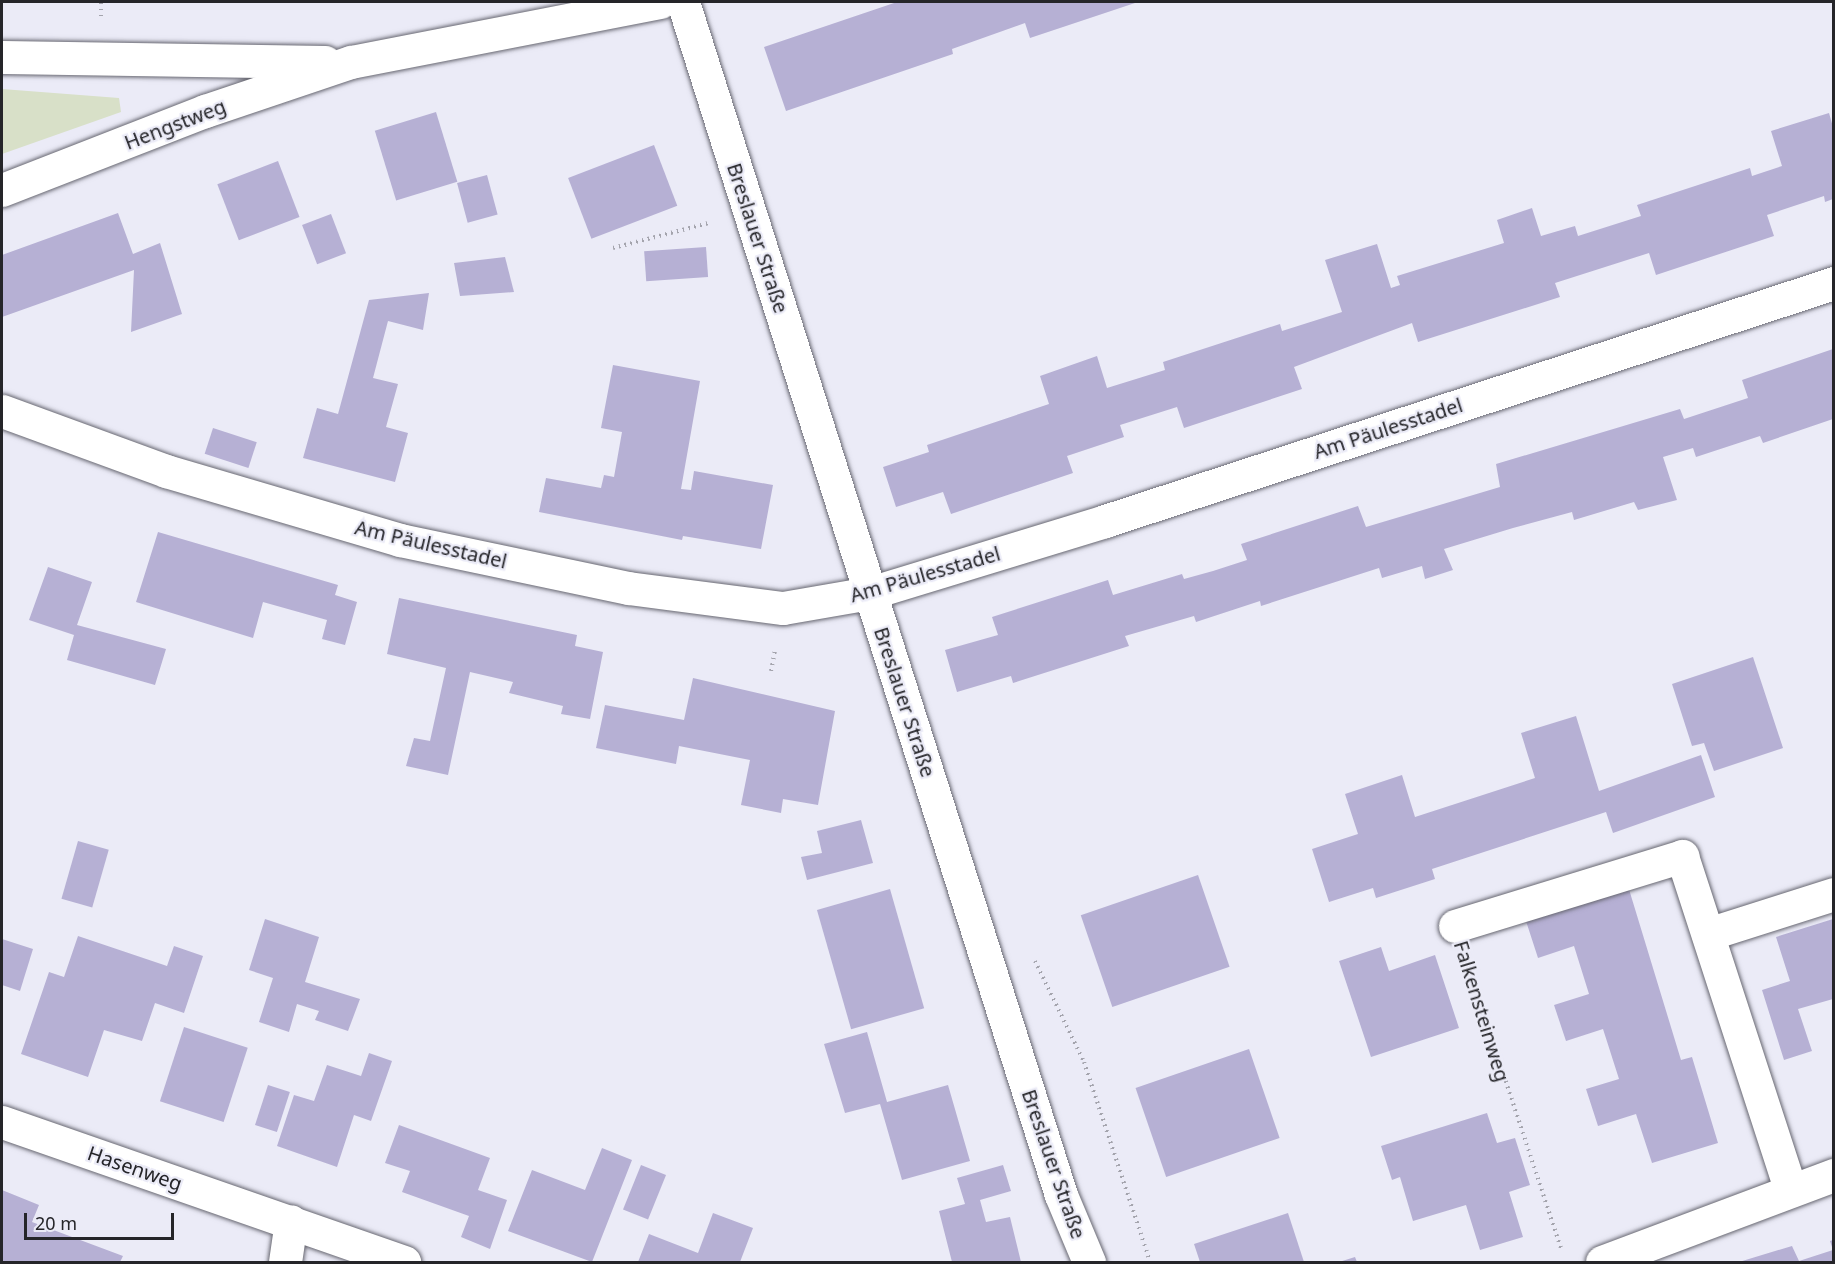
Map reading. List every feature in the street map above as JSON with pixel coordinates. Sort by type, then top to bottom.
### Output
[{"type":"street","name":"Hengstweg","points":[[2,190],[205,111],[351,62],[660,2]]},
{"type":"street","name":"Breslauer Straße","points":[[683,2],[1061,1195],[1089,1263]]},
{"type":"street","name":"Hengstweg","points":[[2,57],[351,62]]},
{"type":"street","name":"Am Päulesstadel","points":[[2,411],[166,471],[399,540],[628,588],[783,608],[870,593],[1105,521],[1833,283]]},
{"type":"street","name":"Falkensteinweg","points":[[1455,926],[1682,856],[1790,1189]]},
{"type":"street","points":[[1708,934],[1833,894]]},
{"type":"street","name":"Hasenweg","points":[[2,1122],[291,1221],[404,1263]]},
{"type":"street","points":[[1602,1263],[1790,1189],[1833,1175]]},
{"type":"street","points":[[285,1263],[291,1221]]},
{"type":"path","points":[[613,248],[751,213]]},
{"type":"path","name":"Falkensteinweg","points":[[1455,926],[1562,1251]]},
{"type":"path","points":[[1034,958],[1084,1062],[1150,1263]]},
{"type":"green space","points":[[2,89],[119,98],[121,112],[2,154]]},
{"type":"building","points":[[897,2],[1138,2],[1030,38],[1025,23],[952,49],[953,54],[786,111],[764,47]]},
{"type":"building","points":[[436,112],[457,182],[396,201],[375,131]]},
{"type":"building","points":[[1829,113],[1833,127],[1833,199],[1825,202],[1824,196],[1767,215],[1774,236],[1656,275],[1649,253],[1555,283],[1560,297],[1418,342],[1412,323],[1294,367],[1302,389],[1184,428],[1177,407],[1120,425],[1124,437],[1067,456],[1073,473],[951,514],[943,492],[896,507],[883,467],[929,452],[927,445],[1049,404],[1040,376],[1097,356],[1107,388],[1165,370],[1163,362],[1280,324],[1282,331],[1342,312],[1325,260],[1377,244],[1391,288],[1400,285],[1397,276],[1504,243],[1497,220],[1532,208],[1541,236],[1575,226],[1578,236],[1641,216],[1637,205],[1750,168],[1752,176],[1782,166],[1771,131]]},
{"type":"building","points":[[654,145],[677,206],[591,239],[568,178]]},
{"type":"building","points":[[278,161],[300,217],[239,240],[217,184]]},
{"type":"building","points":[[487,175],[498,215],[468,223],[457,183]]},
{"type":"building","points":[[118,213],[133,254],[160,243],[182,314],[131,332],[134,270],[2,317],[2,255]]},
{"type":"building","points":[[331,214],[346,253],[317,264],[302,225]]},
{"type":"building","points":[[706,247],[708,277],[646,281],[644,251]]},
{"type":"building","points":[[505,257],[514,292],[460,296],[454,263]]},
{"type":"building","points":[[429,293],[423,330],[388,321],[373,378],[398,384],[386,427],[408,433],[395,482],[303,458],[317,408],[338,414],[369,300]]},
{"type":"building","points":[[1833,349],[1833,419],[1763,443],[1760,436],[1696,457],[1693,448],[1663,457],[1677,500],[1638,510],[1634,502],[1574,520],[1572,512],[1444,549],[1453,570],[1425,579],[1422,566],[1382,578],[1379,568],[1261,606],[1260,601],[1196,622],[1194,616],[1125,636],[1129,646],[1013,683],[1011,676],[957,692],[945,650],[998,635],[992,617],[1108,580],[1113,595],[1182,574],[1184,579],[1213,571],[1247,560],[1241,544],[1358,506],[1366,527],[1500,487],[1496,464],[1680,409],[1684,419],[1748,398],[1742,380]]},
{"type":"building","points":[[613,365],[700,381],[681,489],[691,490],[694,471],[773,485],[761,549],[683,536],[682,540],[539,512],[546,478],[601,488],[604,475],[614,477],[622,432],[601,428]]},
{"type":"building","points":[[213,428],[257,442],[248,468],[205,454]]},
{"type":"building","points":[[158,532],[338,585],[335,595],[357,602],[345,645],[322,639],[327,620],[263,602],[253,638],[136,602]]},
{"type":"building","points":[[48,567],[92,582],[77,625],[166,649],[155,685],[67,660],[74,635],[29,620]]},
{"type":"building","points":[[399,598],[577,635],[575,646],[603,652],[590,719],[561,714],[563,706],[509,693],[513,682],[470,672],[448,775],[406,766],[414,738],[430,741],[446,668],[387,654]]},
{"type":"building","points":[[1753,657],[1783,748],[1714,771],[1704,743],[1692,746],[1672,684]]},
{"type":"building","points":[[693,678],[835,711],[818,805],[783,799],[781,813],[741,805],[750,760],[679,746],[676,764],[596,748],[605,705],[684,720]]},
{"type":"building","points":[[1576,716],[1599,791],[1701,755],[1715,797],[1613,833],[1606,812],[1432,869],[1435,879],[1376,898],[1373,888],[1329,902],[1312,849],[1358,834],[1345,794],[1402,775],[1415,817],[1535,778],[1521,733]]},
{"type":"building","points":[[861,820],[873,863],[807,880],[801,857],[822,853],[817,831]]},
{"type":"building","points":[[78,841],[109,850],[92,907],[61,899]]},
{"type":"building","points":[[1198,875],[1230,967],[1112,1007],[1081,915]]},
{"type":"building","points":[[1628,886],[1681,1060],[1692,1057],[1718,1143],[1652,1163],[1636,1114],[1598,1126],[1586,1089],[1619,1079],[1603,1029],[1566,1041],[1554,1005],[1589,994],[1574,946],[1538,958],[1525,918]]},
{"type":"building","points":[[890,889],[924,1008],[851,1029],[817,910]]},
{"type":"building","points":[[265,919],[319,937],[305,982],[360,999],[348,1031],[315,1020],[319,1011],[297,1004],[289,1032],[259,1022],[273,978],[249,970]]},
{"type":"building","points":[[1833,919],[1833,999],[1798,1009],[1812,1051],[1784,1060],[1762,990],[1790,981],[1776,937]]},
{"type":"building","points":[[78,936],[167,966],[174,946],[203,956],[184,1013],[155,1003],[142,1041],[104,1030],[88,1077],[21,1054],[49,972],[64,977]]},
{"type":"building","points":[[2,939],[33,949],[20,991],[2,985]]},
{"type":"building","points":[[1381,947],[1389,971],[1435,955],[1459,1028],[1371,1057],[1339,961]]},
{"type":"building","points":[[184,1027],[248,1048],[224,1122],[160,1101]]},
{"type":"building","points":[[867,1032],[887,1102],[948,1085],[970,1161],[902,1180],[880,1104],[845,1113],[824,1044]]},
{"type":"building","points":[[1249,1049],[1280,1138],[1166,1177],[1136,1088]]},
{"type":"building","points":[[369,1053],[392,1061],[371,1121],[354,1115],[337,1167],[277,1146],[294,1095],[314,1101],[327,1065],[361,1076]]},
{"type":"building","points":[[268,1085],[290,1092],[277,1132],[255,1125]]},
{"type":"building","points":[[1487,1113],[1497,1143],[1515,1138],[1530,1185],[1509,1192],[1523,1237],[1480,1250],[1466,1205],[1413,1221],[1400,1177],[1392,1180],[1381,1146]]},
{"type":"building","points":[[399,1125],[490,1158],[478,1190],[507,1200],[490,1249],[461,1237],[469,1216],[402,1192],[410,1171],[385,1163]]},
{"type":"building","points":[[602,1148],[632,1160],[592,1262],[508,1231],[532,1170],[585,1190]]},
{"type":"building","points":[[641,1165],[666,1175],[648,1220],[623,1210]]},
{"type":"building","points":[[1003,1165],[1011,1191],[980,1200],[986,1222],[1010,1217],[1021,1262],[952,1262],[939,1211],[965,1204],[957,1178]]},
{"type":"building","points":[[2,1190],[39,1205],[32,1222],[123,1256],[120,1262],[2,1262]]},
{"type":"building","points":[[713,1213],[753,1228],[740,1262],[638,1262],[649,1234],[698,1253]]},
{"type":"building","points":[[1288,1213],[1304,1262],[1200,1262],[1194,1244]]},
{"type":"building","points":[[1792,1246],[1799,1261],[1833,1250],[1833,1262],[1739,1262]]},
{"type":"building","points":[[1355,1257],[1357,1262],[1339,1262]]}]
